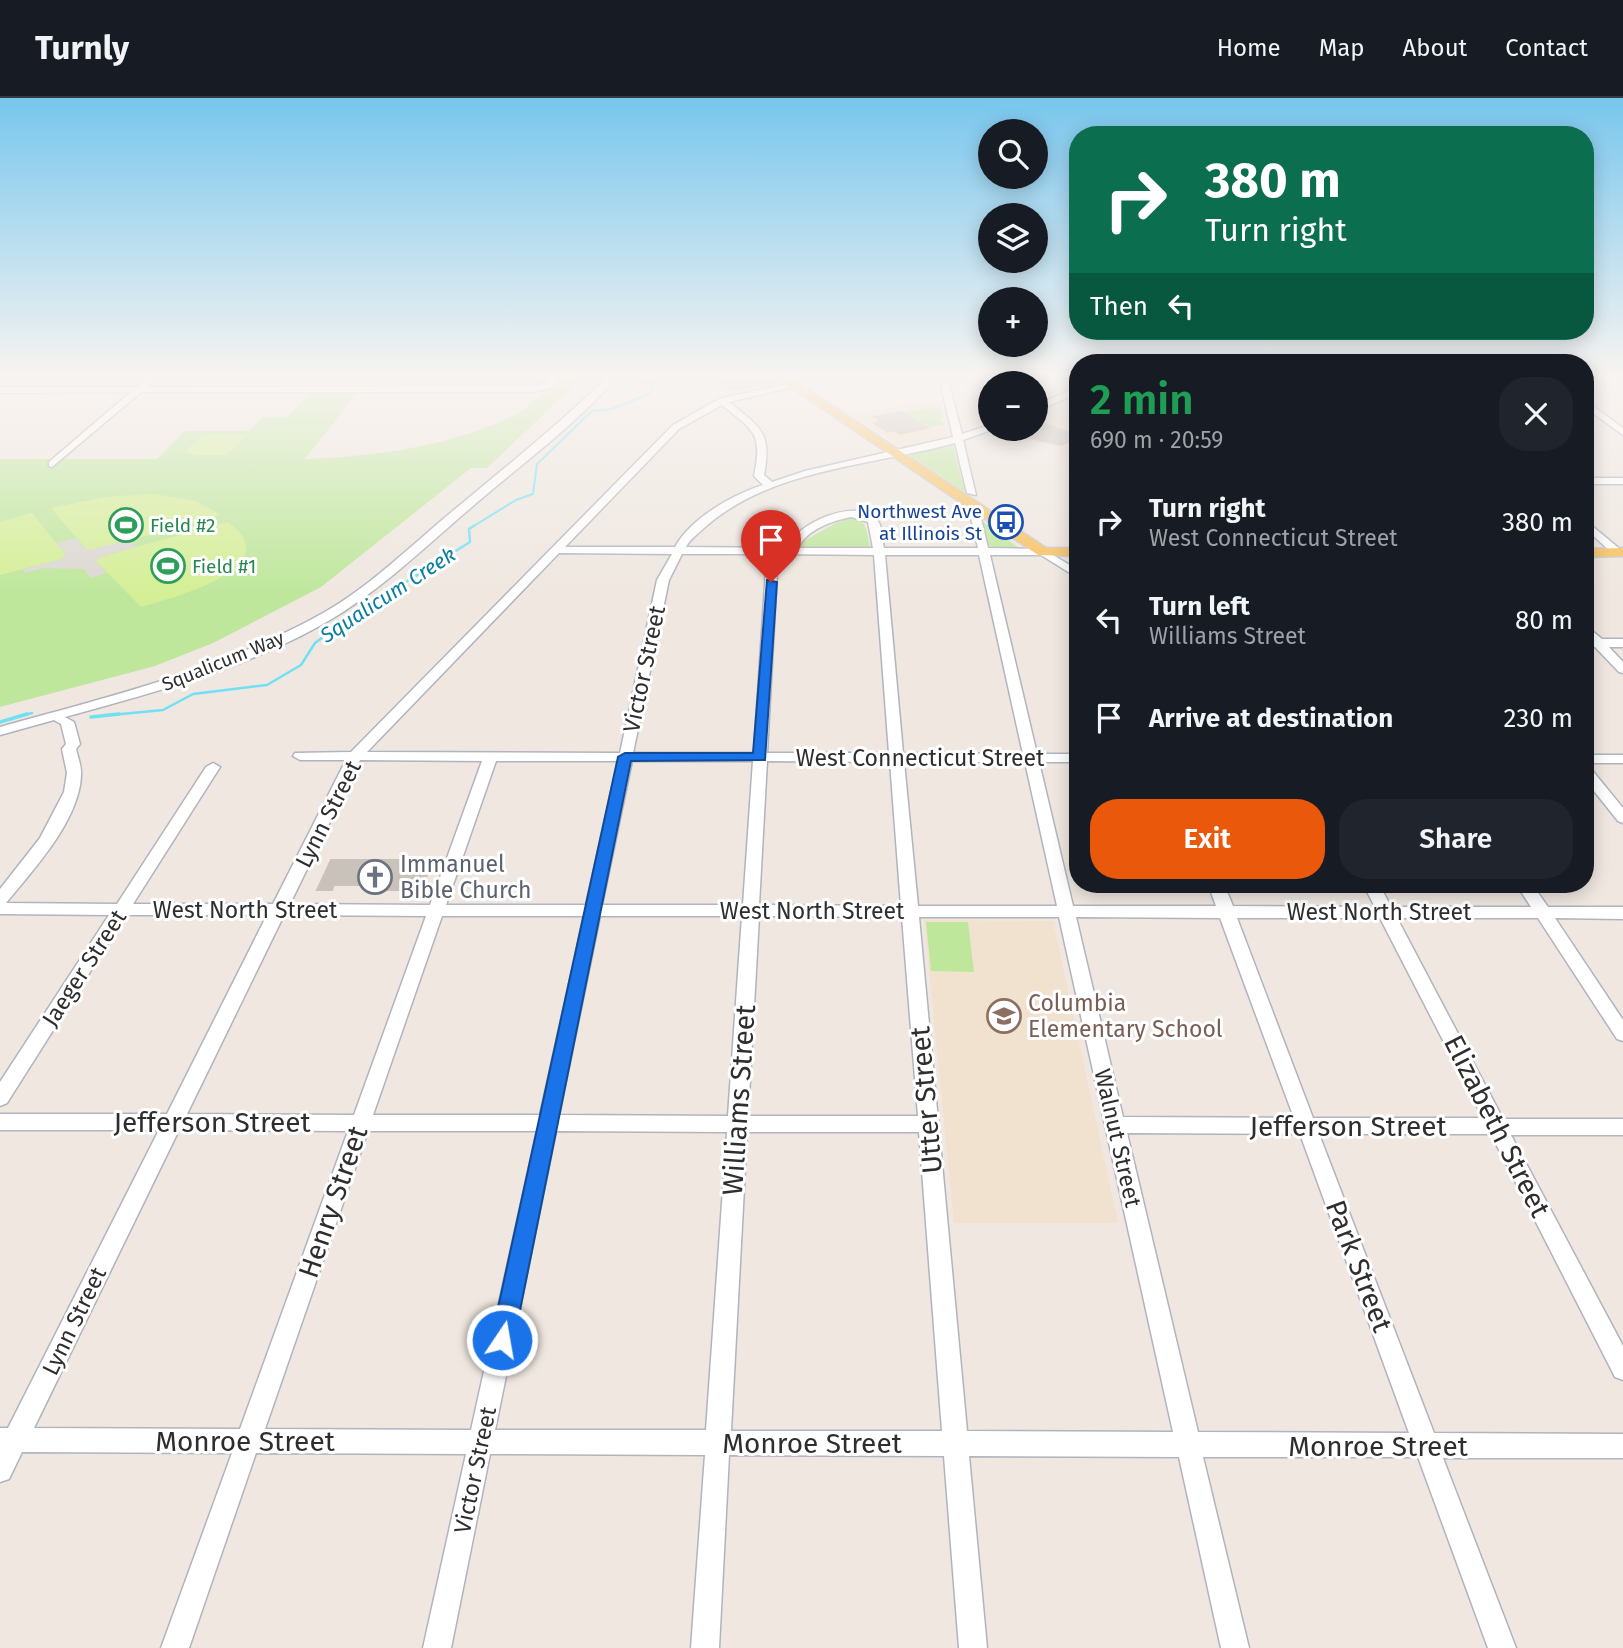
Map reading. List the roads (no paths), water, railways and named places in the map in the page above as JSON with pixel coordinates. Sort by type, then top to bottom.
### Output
[{"type":"main road","points":[[890,449],[973,499],[1043,552],[1069,552]]},
{"type":"main road","points":[[1594,552],[1620,552]]},
{"type":"street","points":[[52,464],[69,449]]},
{"type":"street","name":"Squalicum Way","points":[[0,731],[61,717],[196,675],[256,651],[321,619],[399,562],[533,449]]},
{"type":"street","name":"Lynn Street","points":[[0,1469],[7,1440],[173,1122],[355,756],[654,449]]},
{"type":"street","points":[[763,449],[759,476],[770,486]]},
{"type":"street","name":"Victor Street","points":[[437,1648],[663,580],[684,539],[714,514],[770,486],[806,474],[918,449]]},
{"type":"street","name":"Walnut Street","points":[[961,449],[1235,1648]]},
{"type":"street","points":[[1594,481],[1623,481]]},
{"type":"street","name":"Utter Street","points":[[790,551],[796,538],[814,526],[836,517],[856,515],[872,520],[879,551],[973,1648]]},
{"type":"street","points":[[1594,531],[1620,552]]},
{"type":"street","points":[[555,550],[1043,552],[1069,569]]},
{"type":"street","name":"Williams Street","points":[[705,1648],[773,551]]},
{"type":"street","points":[[1594,643],[1623,643]]},
{"type":"street","points":[[1594,645],[1623,669]]},
{"type":"street","points":[[0,906],[58,821],[68,799],[74,775],[69,749],[63,747],[58,724],[61,717]]},
{"type":"street","name":"West Connecticut Street","points":[[300,756],[1069,758]]},
{"type":"street","name":"Henry Street","points":[[175,1648],[490,757]]},
{"type":"street","points":[[1594,759],[1623,759]]},
{"type":"street","name":"Jaeger Street","points":[[0,1098],[213,767]]},
{"type":"street","points":[[1594,782],[1623,818]]},
{"type":"street","name":"Park Street","points":[[1220,893],[1502,1648]]},
{"type":"street","name":"Elizabeth Street","points":[[1376,893],[1623,1369]]},
{"type":"street","points":[[1530,893],[1623,1034]]},
{"type":"street","name":"West North Street","points":[[0,906],[279,910],[1623,913]]},
{"type":"street","name":"Jefferson Street","points":[[0,1122],[928,1125]]},
{"type":"street","name":"Jefferson Street","points":[[1115,1125],[1623,1126]]},
{"type":"street","name":"Monroe Street","points":[[7,1440],[1623,1447]]},
{"type":"waterway","name":"Squalicum Creek","points":[[472,527],[516,500],[533,494],[537,464],[552,449]]},
{"type":"waterway","name":"Squalicum Creek","points":[[101,716],[163,710],[193,694],[267,685],[301,665],[315,643],[355,614],[470,542],[469,529],[472,527]]},
{"type":"waterway","name":"Squalicum Creek","points":[[21,716],[32,713]]},
{"type":"waterway","name":"Squalicum Creek","points":[[0,722],[27,714]]},
{"type":"waterway","name":"Squalicum Creek","points":[[91,717],[119,714]]},
{"type":"place","name":"Northwest Ave at Illinois St","points":[[1006,522]]},
{"type":"place","name":"Field #2","points":[[126,525]]},
{"type":"place","name":"Field #1","points":[[168,566]]},
{"type":"place","name":"Immanuel Bible Church","points":[[375,877]]},
{"type":"place","name":"Columbia Elementary School","points":[[1004,1016]]}]
